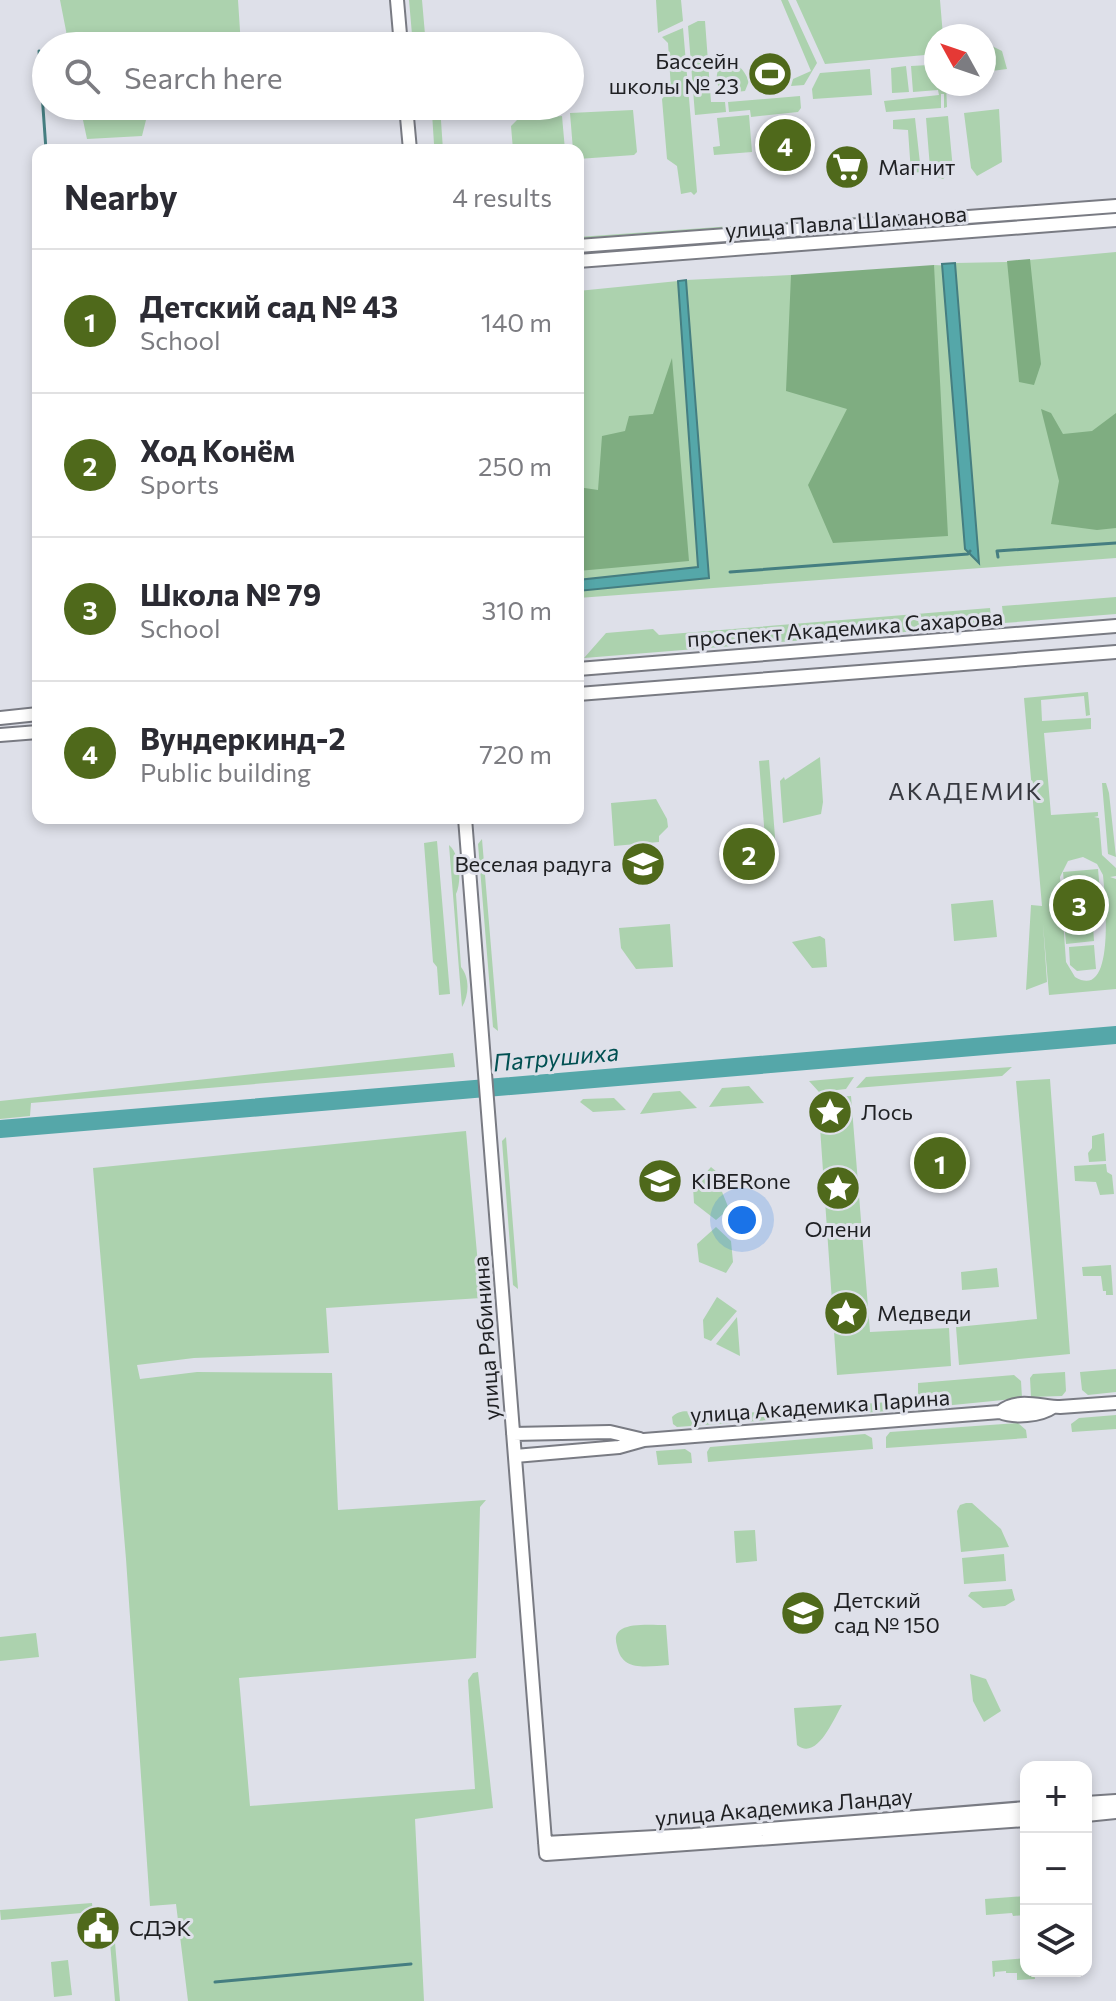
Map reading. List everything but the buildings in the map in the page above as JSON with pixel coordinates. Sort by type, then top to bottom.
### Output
[{"type":"street","points":[[397,0],[400,32]]},
{"type":"street","points":[[407,120],[409,144]]},
{"type":"street","name":"улица Павла Шаманова","points":[[584,246],[1116,206]]},
{"type":"street","name":"улица Павла Шаманова","points":[[584,261],[1116,220]]},
{"type":"street","name":"проспект Академика Сахарова","points":[[584,669],[1116,626]]},
{"type":"street","name":"проспект Академика Сахарова","points":[[584,694],[1116,652]]},
{"type":"street","points":[[0,718],[32,715]]},
{"type":"street","points":[[0,735],[32,732]]},
{"type":"street","name":"улица Рябинина","points":[[465,824],[546,1849]]},
{"type":"street","name":"улица Академика Парина","points":[[515,1456],[619,1447],[644,1440],[1000,1412],[1009,1416],[1046,1412],[1053,1407],[1116,1403]]},
{"type":"street","name":"улица Академика Парина","points":[[513,1434],[610,1432],[644,1440]]},
{"type":"street","points":[[1092,1803],[1116,1801]]},
{"type":"street","name":"улица Академика Ландау","points":[[546,1849],[1020,1808]]},
{"type":"street","points":[[1092,1814],[1116,1812]]},
{"type":"street","name":"улица Академика Ландау","points":[[546,1849],[1020,1820]]},
{"type":"green space","points":[[60,0],[238,0],[240,32],[66,32]]},
{"type":"green space","points":[[409,0],[422,0],[425,32],[412,32]]},
{"type":"green space","points":[[656,0],[681,0],[683,21],[658,33]]},
{"type":"green space","points":[[781,0],[788,0],[817,63],[804,85],[791,86],[793,79],[811,71]]},
{"type":"green space","points":[[796,0],[940,0],[942,24],[924,24],[924,55],[825,64]]},
{"type":"green space","points":[[705,21],[711,102],[725,102],[726,112],[695,115],[688,26]]},
{"type":"green space","points":[[683,28],[697,192],[694,195],[691,192],[681,194],[677,166],[667,159],[662,99],[671,89],[668,43],[662,37]]},
{"type":"green space","points":[[996,48],[1002,51],[1007,69],[996,70]]},
{"type":"green space","points":[[726,63],[738,66],[745,73],[749,81],[745,91],[727,93],[719,88],[717,73]]},
{"type":"green space","points":[[924,65],[924,91],[913,92],[911,66]]},
{"type":"green space","points":[[906,66],[909,92],[892,93],[891,68]]},
{"type":"green space","points":[[870,69],[872,95],[813,99],[812,89],[820,73]]},
{"type":"green space","points":[[800,96],[801,108],[798,112],[751,117],[750,110],[729,112],[728,102]]},
{"type":"green space","points":[[941,96],[941,108],[886,112],[884,101]]},
{"type":"green space","points":[[999,109],[1002,162],[977,176],[971,168],[964,113]]},
{"type":"green space","points":[[633,110],[637,152],[634,155],[584,159],[584,144],[573,144],[571,120],[584,120],[584,112]]},
{"type":"green space","points":[[749,115],[752,152],[714,155],[713,147],[720,146],[717,118]]},
{"type":"green space","points":[[948,116],[953,170],[943,179],[924,172],[930,168],[926,118]]},
{"type":"green space","points":[[915,118],[921,172],[911,173],[908,130],[893,129],[893,120]]},
{"type":"green space","points":[[83,120],[146,120],[142,136],[87,139]]},
{"type":"green space","points":[[432,120],[441,120],[443,144],[434,144]]},
{"type":"green space","points":[[517,120],[562,120],[564,144],[512,144],[511,126]]},
{"type":"green space","points":[[960,210],[960,214],[584,241],[584,237]]},
{"type":"green space","points":[[1116,252],[1116,558],[584,598],[584,290],[678,281],[678,290],[687,290],[686,280],[791,275],[791,280],[934,268],[934,265],[954,266],[955,263],[1007,262]]},
{"type":"green space","points":[[1030,259],[1041,364],[1034,385],[1019,382],[1007,261]]},
{"type":"green space","points":[[934,265],[948,536],[833,543],[808,485],[847,409],[786,391],[791,275]]},
{"type":"green space","points":[[672,358],[689,561],[584,570],[584,488],[598,490],[602,436],[625,431],[629,416],[653,414]]},
{"type":"green space","points":[[1041,409],[1051,413],[1063,434],[1092,431],[1116,413],[1116,528],[1097,530],[1051,524],[1059,481]]},
{"type":"green space","points":[[1116,597],[1116,614],[1004,623],[1002,606]]},
{"type":"green space","points":[[990,608],[992,625],[584,658],[606,633],[653,629],[659,635]]},
{"type":"green space","points":[[1088,692],[1090,715],[1086,716],[1084,696],[1041,700],[1042,721],[1091,718],[1091,729],[1044,733],[1051,815],[1098,812],[1098,816],[1094,817],[1099,818],[1102,855],[1116,868],[1116,876],[1110,877],[1116,879],[1116,989],[1049,995],[1043,924],[1047,982],[1026,990],[1031,905],[1042,906],[1024,698]],"holes":[[[1083,857],[1097,864],[1103,875],[1105,944],[1097,975],[1088,981],[1075,977],[1066,962],[1060,877],[1068,861]]]},
{"type":"green space","points":[[820,757],[821,814],[783,823],[780,781]]},
{"type":"green space","points":[[769,760],[777,863],[767,864],[759,761]]},
{"type":"green space","points":[[1102,783],[1106,783],[1109,793],[1116,857],[1108,854]]},
{"type":"green space","points":[[656,799],[668,827],[659,836],[659,842],[614,846],[611,803]]},
{"type":"green space","points":[[482,839],[498,1031],[493,1027],[478,844]]},
{"type":"green space","points":[[437,841],[450,994],[439,995],[437,967],[433,962],[424,843]]},
{"type":"green space","points":[[449,845],[456,855],[459,868],[456,894],[461,967],[468,987],[462,1007]]},
{"type":"green space","points":[[1098,869],[1100,891],[1065,894],[1063,872]]},
{"type":"green space","points":[[1091,894],[1094,941],[1066,944],[1062,896]]},
{"type":"green space","points":[[993,900],[997,937],[954,941],[951,904]]},
{"type":"green space","points":[[670,924],[673,967],[636,969],[621,948],[619,928]]},
{"type":"green space","points":[[820,936],[825,939],[827,967],[812,968],[792,942]]},
{"type":"green space","points":[[1094,945],[1096,969],[1077,971],[1070,965],[1069,947]]},
{"type":"green space","points":[[453,1053],[455,1067],[31,1103],[30,1116],[0,1119],[0,1101]]},
{"type":"green space","points":[[1012,1067],[1002,1076],[856,1088],[866,1077]]},
{"type":"green space","points":[[854,1077],[846,1089],[819,1092],[809,1081]]},
{"type":"green space","points":[[1050,1079],[1070,1354],[959,1365],[956,1327],[1037,1319],[1016,1081]]},
{"type":"green space","points":[[749,1086],[764,1103],[709,1107],[722,1088]]},
{"type":"green space","points":[[680,1091],[697,1108],[640,1114],[653,1093]]},
{"type":"green space","points":[[851,1096],[870,1332],[949,1328],[951,1366],[837,1375],[818,1098]]},
{"type":"green space","points":[[614,1098],[626,1110],[593,1112],[580,1102],[583,1099]]},
{"type":"green space","points":[[466,1131],[481,1298],[326,1308],[329,1353],[194,1358],[137,1365],[140,1379],[197,1372],[332,1373],[338,1510],[486,1500],[480,1507],[476,1658],[239,1678],[250,1806],[475,1789],[468,1680],[478,1672],[493,1808],[415,1819],[424,2001],[188,2001],[176,1904],[150,1906],[126,1559],[93,1168]]},
{"type":"green space","points":[[1104,1133],[1106,1161],[1089,1162],[1092,1136]]},
{"type":"green space","points":[[506,1137],[518,1289],[513,1285],[502,1141]]},
{"type":"green space","points":[[1106,1164],[1107,1172],[1112,1175],[1114,1194],[1100,1195],[1096,1182],[1075,1181],[1074,1166]]},
{"type":"green space","points":[[711,1167],[724,1178],[718,1182],[729,1209],[716,1220],[694,1203],[693,1187]]},
{"type":"green space","points":[[716,1227],[731,1241],[733,1262],[726,1273],[699,1262],[697,1244]]},
{"type":"green space","points":[[1111,1265],[1113,1295],[1106,1295],[1101,1276],[1083,1276],[1082,1267]]},
{"type":"green space","points":[[997,1268],[999,1287],[962,1290],[961,1272]]},
{"type":"green space","points":[[717,1297],[737,1311],[711,1341],[704,1338],[703,1320]]},
{"type":"green space","points":[[737,1317],[740,1356],[716,1344]]},
{"type":"green space","points":[[1116,1369],[1116,1392],[1088,1395],[1082,1390],[1080,1372]]},
{"type":"green space","points":[[1065,1372],[1066,1391],[1062,1396],[1031,1397],[1030,1378],[1033,1374]]},
{"type":"green space","points":[[1014,1375],[1021,1381],[1022,1398],[933,1407],[918,1396],[918,1383]]},
{"type":"green space","points":[[901,1401],[915,1406],[914,1409],[677,1427],[672,1417],[684,1411],[706,1416]]},
{"type":"green space","points":[[1116,1415],[1116,1429],[1072,1432],[1071,1424],[1079,1418]]},
{"type":"green space","points":[[1018,1423],[1026,1430],[1027,1438],[886,1448],[886,1437],[890,1432]]},
{"type":"green space","points":[[865,1434],[872,1438],[873,1449],[708,1462],[710,1447]]},
{"type":"green space","points":[[685,1449],[691,1453],[692,1463],[658,1465],[656,1451]]},
{"type":"green space","points":[[972,1503],[1001,1529],[1009,1547],[961,1552],[957,1511],[960,1505]]},
{"type":"green space","points":[[755,1530],[757,1561],[736,1563],[734,1531]]},
{"type":"green space","points":[[1004,1554],[1006,1581],[964,1584],[962,1558]]},
{"type":"green space","points":[[1012,1589],[1015,1600],[1005,1606],[983,1608],[968,1596],[971,1592]]},
{"type":"green space","points":[[637,1625],[666,1625],[669,1665],[637,1666],[620,1655],[616,1639],[622,1629]]},
{"type":"green space","points":[[36,1633],[39,1657],[0,1661],[0,1637]]},
{"type":"green space","points":[[970,1674],[986,1679],[1001,1711],[984,1722],[973,1701]]},
{"type":"green space","points":[[842,1705],[818,1743],[811,1748],[797,1745],[794,1708]]},
{"type":"green space","points":[[1020,1896],[1020,1915],[986,1915],[985,1899]]},
{"type":"green space","points":[[92,1903],[93,1912],[1,1920],[0,1910]]},
{"type":"green space","points":[[108,1919],[113,1919],[120,2001],[115,2001]]},
{"type":"green space","points":[[1020,1959],[1020,1977],[1035,1979],[1017,1980],[1017,1973],[1006,1971],[995,1972],[993,1977],[992,1961]]},
{"type":"green space","points":[[68,1960],[72,1995],[54,1997],[51,1962]]},
{"type":"water","points":[[955,263],[979,563],[965,549],[942,264]]},
{"type":"water","points":[[686,280],[709,578],[584,590],[584,579],[698,567],[678,281]]},
{"type":"waterway","points":[[44,120],[46,144]]},
{"type":"waterway","points":[[998,557],[997,551],[1116,543]]},
{"type":"waterway","points":[[730,572],[968,554],[970,551]]},
{"type":"waterway","name":"Патрушиха","points":[[0,1129],[1116,1035]]},
{"type":"waterway","points":[[215,1982],[411,1964]]},
{"type":"place","name":"Бассейн школы № 23","points":[[770,74]]},
{"type":"place","name":"Вундеркинд-2","points":[[785,145]]},
{"type":"place","name":"Магнит","points":[[847,167]]},
{"type":"place","name":"Ход Конём","points":[[749,854]]},
{"type":"place","name":"Веселая радуга","points":[[643,864]]},
{"type":"place","name":"Школа № 79","points":[[1079,905]]},
{"type":"place","name":"Лось","points":[[830,1112]]},
{"type":"place","name":"Детский сад № 43","points":[[940,1163]]},
{"type":"place","name":"KIBERone","points":[[660,1181]]},
{"type":"place","name":"Олени","points":[[838,1188]]},
{"type":"place","name":"Медведи","points":[[846,1313]]},
{"type":"place","name":"Детский сад № 150","points":[[803,1613]]},
{"type":"place","name":"СДЭК","points":[[98,1928]]},
{"type":"district","name":"АКАДЕМИК","points":[[966,792]]}]
